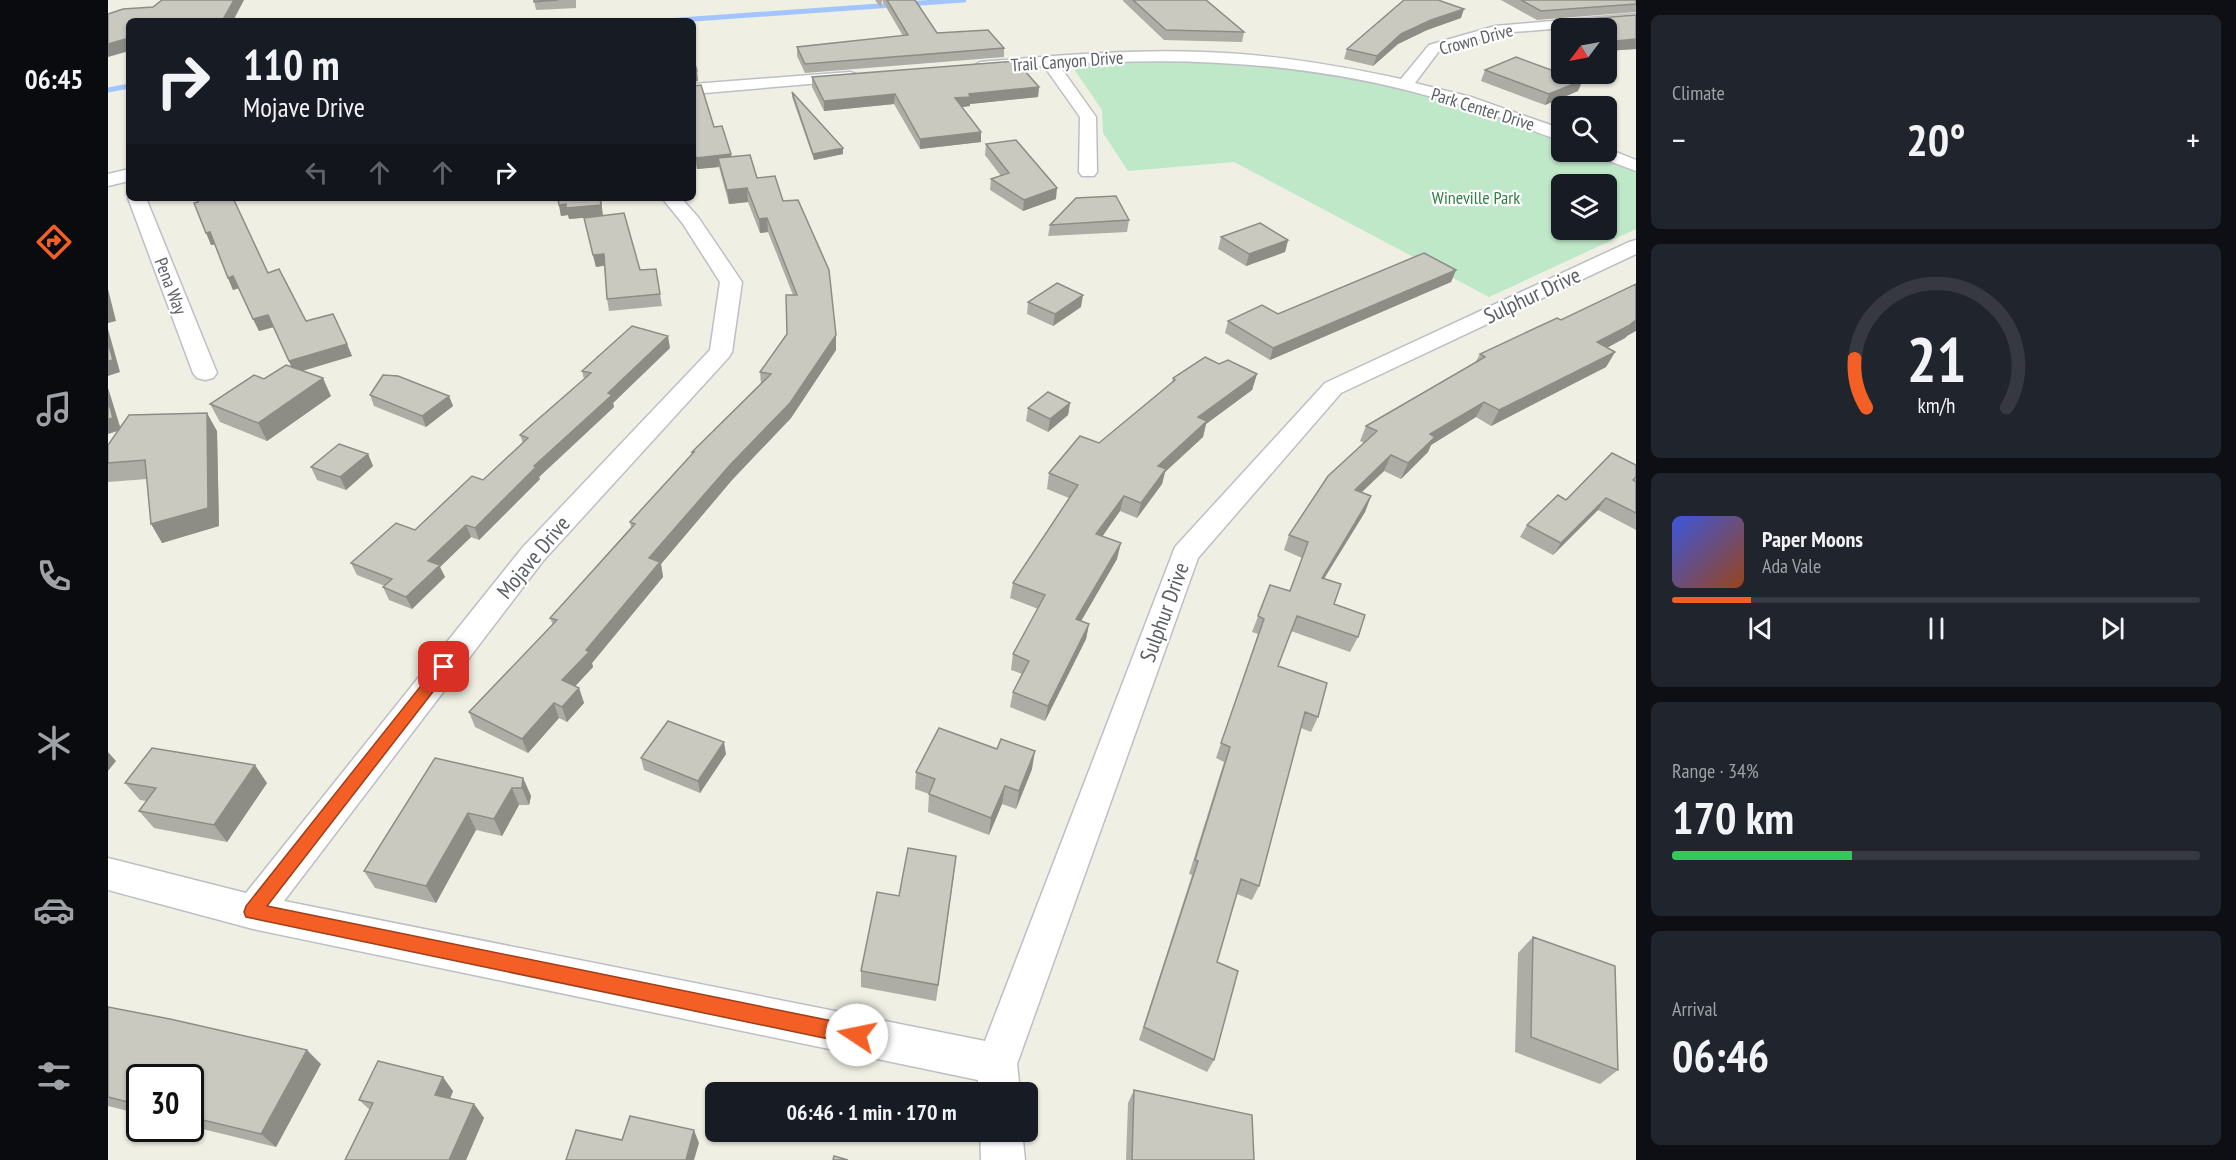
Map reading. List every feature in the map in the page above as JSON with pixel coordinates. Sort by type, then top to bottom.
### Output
[{"type":"street","name":"Crown Drive","points":[[1405,86],[1434,48],[1500,29],[1636,18]]},
{"type":"street","name":"Trail Canyon Drive","points":[[965,68],[1155,56],[1239,59],[1324,69],[1405,86]]},
{"type":"street","points":[[1048,61],[1088,117],[1088,172]]},
{"type":"street","points":[[696,89],[870,75]]},
{"type":"street","name":"Park Center Drive","points":[[1405,86],[1480,106],[1551,131]]},
{"type":"street","points":[[1617,158],[1636,166]]},
{"type":"street","points":[[108,180],[126,177]]},
{"type":"street","name":"Pena Way","points":[[138,201],[205,373]]},
{"type":"street","name":"Mojave Drive","points":[[253,912],[533,554],[721,352],[731,282],[691,221],[674,201]]},
{"type":"street","name":"Sulphur Drive","points":[[998,1078],[1185,554],[1333,388],[1636,246]]},
{"type":"street","points":[[108,874],[253,912],[998,1078]]},
{"type":"street","points":[[1002,1142],[1004,1160]]},
{"type":"green space","name":"Wineville Park","points":[[1112,61],[1201,61],[1302,69],[1401,86],[1498,117],[1551,139],[1551,162],[1608,162],[1636,173],[1636,229],[1617,238],[1617,174],[1551,174],[1551,240],[1612,240],[1489,297],[1234,162],[1128,171],[1103,133],[1102,110],[1072,66]]},
{"type":"building","points":[[162,0],[234,0],[224,18],[126,18],[126,39],[108,44],[108,14],[123,9],[153,7]]},
{"type":"building","points":[[534,0],[558,0],[534,2]]},
{"type":"building","points":[[887,0],[915,0],[937,33],[988,30],[1004,48],[805,64],[797,47],[908,35]]},
{"type":"building","points":[[1133,0],[1206,0],[1244,32],[1166,30]]},
{"type":"building","points":[[1404,0],[1438,0],[1464,9],[1431,20],[1401,34],[1377,56],[1347,49]]},
{"type":"building","points":[[1521,0],[1636,0],[1636,4],[1541,11]]},
{"type":"building","points":[[1636,15],[1636,39],[1617,41],[1617,18],[1598,18]]},
{"type":"building","points":[[1516,57],[1551,70],[1551,84],[1573,84],[1549,94],[1485,70]]},
{"type":"building","points":[[1016,61],[1039,87],[969,94],[970,97],[955,98],[981,132],[920,139],[895,94],[824,101],[812,77]]},
{"type":"building","points":[[701,85],[714,127],[722,126],[731,154],[696,158],[696,86]]},
{"type":"building","points":[[792,92],[843,148],[813,154]]},
{"type":"building","points":[[1016,140],[1057,188],[1024,200],[991,179],[1009,173],[986,144]]},
{"type":"building","points":[[750,155],[757,178],[775,176],[783,201],[798,200],[829,270],[836,335],[790,403],[730,465],[649,558],[660,562],[586,650],[589,652],[562,680],[579,688],[562,707],[554,703],[522,739],[469,712],[557,620],[550,618],[635,524],[630,522],[694,452],[692,452],[771,374],[760,372],[787,334],[786,295],[797,295],[767,218],[759,219],[747,188],[727,190],[718,158]]},
{"type":"building","points":[[1116,196],[1129,220],[1050,225],[1076,198]]},
{"type":"building","points":[[234,201],[268,273],[279,269],[306,321],[333,314],[347,344],[289,361],[268,315],[253,319],[233,276],[228,278],[210,232],[206,233],[194,203]]},
{"type":"building","points":[[558,201],[600,201],[601,205],[566,208],[566,204],[559,205]]},
{"type":"building","points":[[624,213],[640,270],[656,269],[660,294],[607,299],[604,254],[593,255],[584,218]]},
{"type":"building","points":[[1260,223],[1288,240],[1249,254],[1221,237]]},
{"type":"building","points":[[1424,253],[1456,270],[1273,348],[1228,321],[1262,305],[1278,314]]},
{"type":"building","points":[[1057,283],[1083,295],[1055,314],[1028,302]]},
{"type":"building","points":[[1636,284],[1636,320],[1632,323],[1634,323],[1597,342],[1615,352],[1499,410],[1484,402],[1430,434],[1435,437],[1408,463],[1391,455],[1355,490],[1371,496],[1322,578],[1341,584],[1334,604],[1365,615],[1358,637],[1297,616],[1278,666],[1327,683],[1318,717],[1305,712],[1259,886],[1241,879],[1217,962],[1238,971],[1214,1060],[1144,1027],[1198,861],[1195,860],[1230,747],[1221,743],[1264,619],[1258,616],[1270,585],[1290,591],[1308,542],[1289,535],[1328,476],[1377,431],[1366,426],[1485,357],[1480,354],[1557,318],[1561,320]]},
{"type":"building","points":[[632,326],[668,336],[608,393],[612,395],[534,466],[536,467],[475,528],[466,525],[428,561],[440,565],[406,597],[383,587],[392,579],[351,563],[396,523],[415,530],[472,476],[483,480],[528,438],[520,435],[591,373],[582,371]]},
{"type":"building","points":[[108,342],[113,360],[108,361]]},
{"type":"building","points":[[1205,357],[1219,364],[1228,360],[1257,374],[1198,417],[1207,421],[1158,466],[1166,469],[1141,503],[1124,496],[1096,534],[1121,543],[1076,619],[1089,624],[1048,706],[1013,692],[1029,661],[1013,654],[1045,595],[1013,583],[1078,485],[1049,473],[1080,436],[1099,443],[1175,380],[1173,378]]},
{"type":"building","points":[[286,365],[323,378],[258,423],[210,404],[254,375],[264,379]]},
{"type":"building","points":[[383,375],[398,376],[449,396],[422,416],[370,395]]},
{"type":"building","points":[[1048,392],[1070,403],[1050,419],[1028,408]]},
{"type":"building","points":[[108,400],[113,418],[108,419]]},
{"type":"building","points":[[207,413],[208,508],[151,524],[145,460],[108,463],[108,445],[129,415]]},
{"type":"building","points":[[339,444],[368,454],[340,477],[311,467]]},
{"type":"building","points":[[1612,453],[1636,465],[1636,477],[1633,480],[1636,482],[1636,513],[1606,498],[1561,543],[1527,525],[1558,495],[1566,500]]},
{"type":"building","points":[[668,721],[724,742],[698,781],[641,758]]},
{"type":"building","points":[[939,728],[997,749],[1001,739],[1035,751],[1019,791],[1005,786],[991,818],[929,794],[935,779],[916,772]]},
{"type":"building","points":[[152,748],[255,765],[214,825],[139,811],[156,788],[125,783]]},
{"type":"building","points":[[435,758],[523,778],[522,788],[512,788],[494,819],[468,813],[426,886],[364,871]]},
{"type":"building","points":[[908,848],[956,856],[938,985],[861,971],[877,892],[899,896]]},
{"type":"building","points":[[1533,937],[1615,966],[1618,1070],[1531,1037]]},
{"type":"building","points":[[108,1007],[307,1050],[261,1134],[204,1120],[204,1064],[126,1064],[126,1102],[108,1097]]},
{"type":"building","points":[[378,1061],[443,1077],[435,1095],[474,1104],[449,1160],[345,1160],[373,1103],[359,1100]]},
{"type":"building","points":[[1134,1090],[1252,1115],[1254,1160],[1132,1160]]},
{"type":"building","points":[[630,1116],[694,1130],[686,1160],[566,1160],[576,1130],[622,1140]]},
{"type":"building","points":[[834,1156],[848,1160],[833,1160]]},
{"type":"waterway","points":[[696,19],[964,0]]},
{"type":"waterway","points":[[108,90],[126,87]]},
{"type":"route","points":[[444,667],[253,912],[857,1035]]}]
